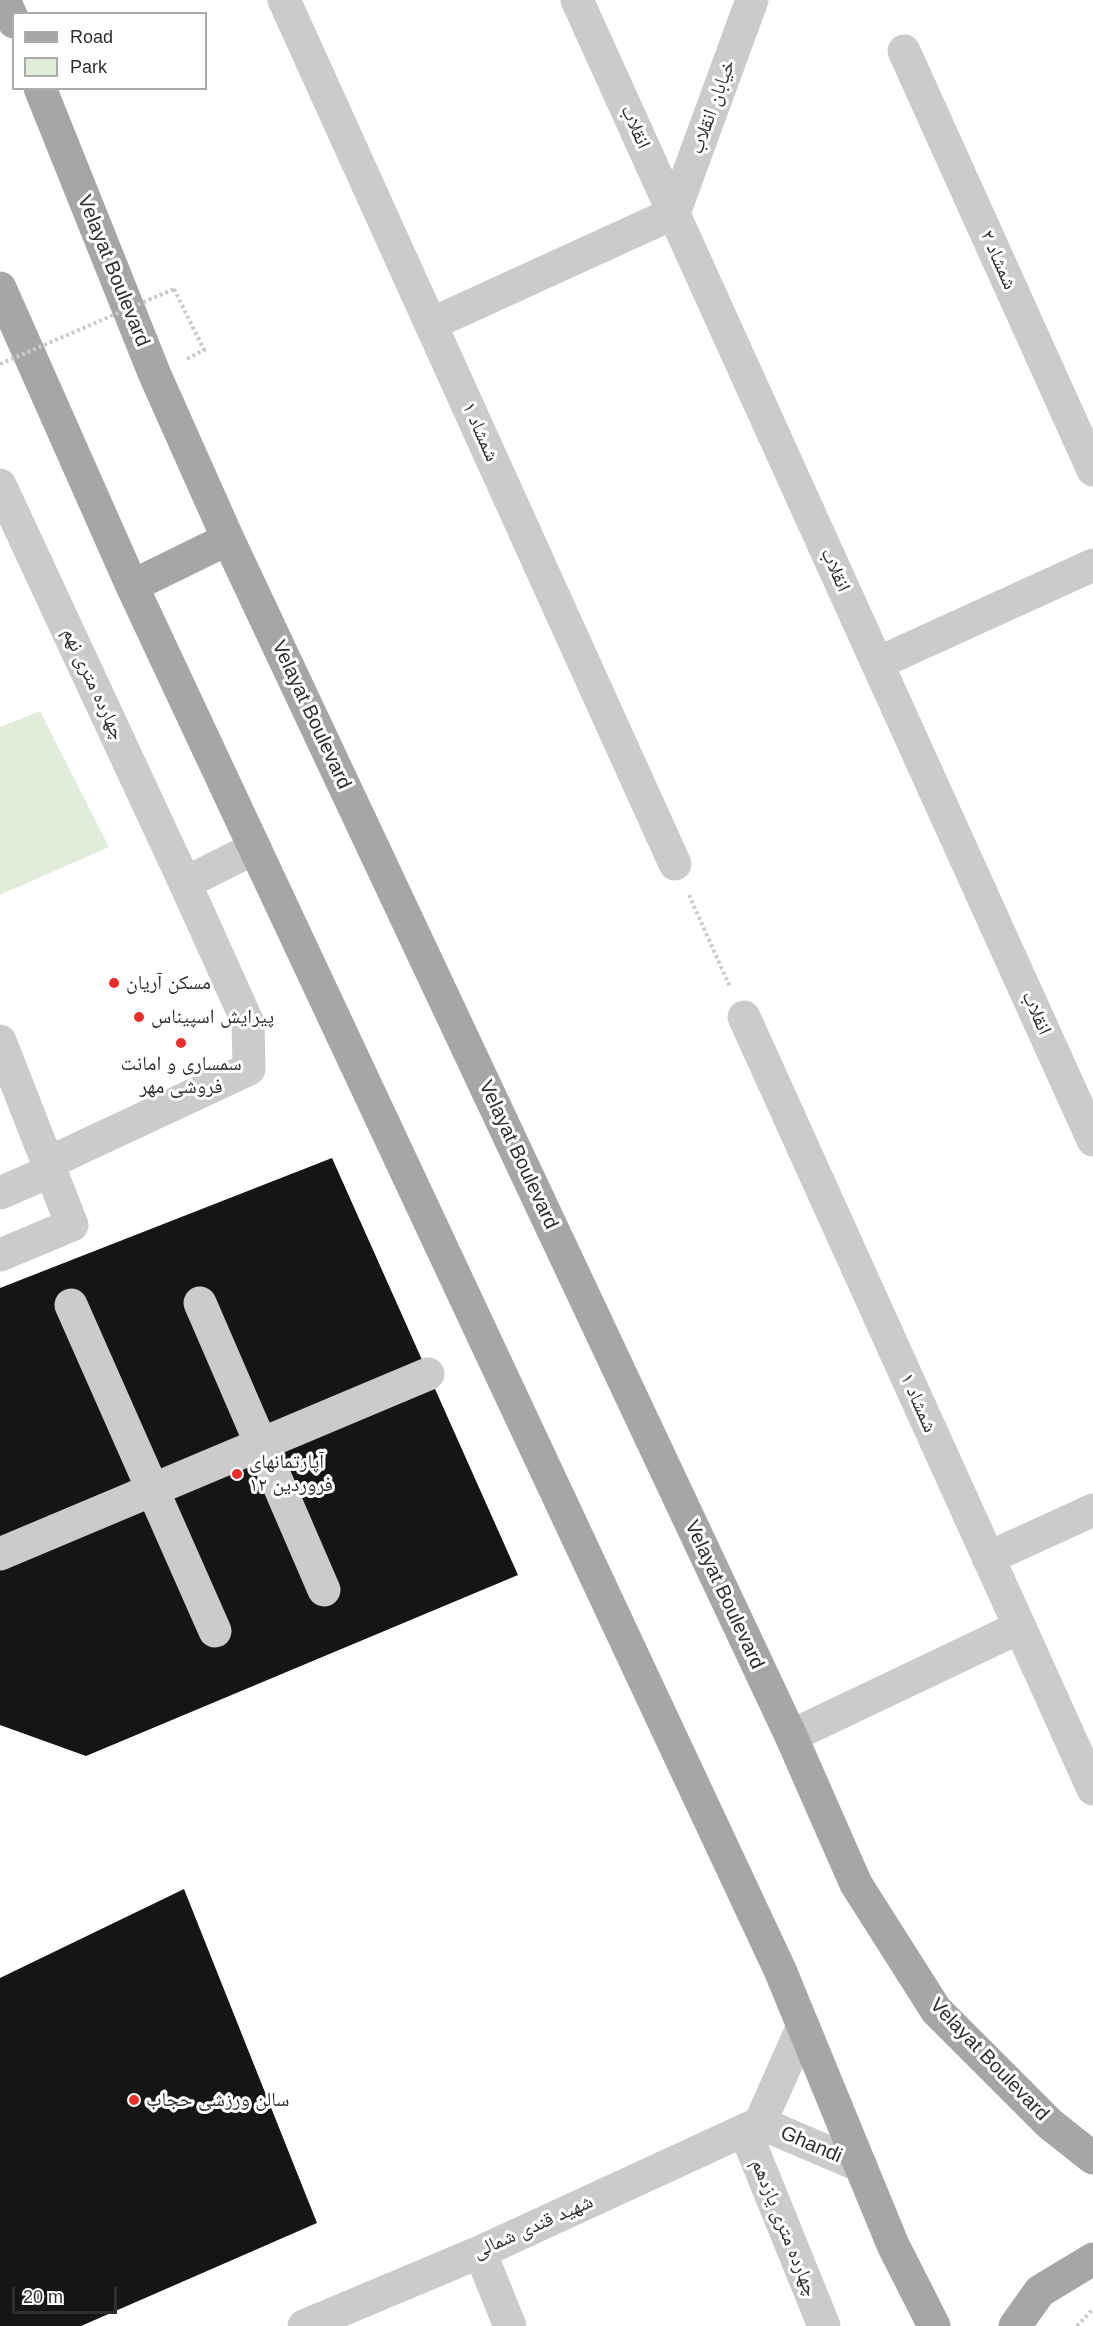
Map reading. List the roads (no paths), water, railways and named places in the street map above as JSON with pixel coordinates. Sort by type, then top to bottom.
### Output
[{"type":"main road","points":[[4,0],[12,18]]},
{"type":"main road","name":"Velayat Boulevard","points":[[41,90],[155,375],[228,539],[791,1736],[856,1884],[933,2006],[1050,2124],[1093,2158]]},
{"type":"main road","points":[[0,288],[132,586],[770,1948],[893,2246],[934,2326]]},
{"type":"main road","points":[[132,586],[228,539]]},
{"type":"main road","points":[[1015,2326],[1040,2291],[1093,2259]]},
{"type":"street","name":"شمشاد ۱","points":[[284,0],[675,864]]},
{"type":"street","name":"انقلاب","points":[[577,0],[1093,1140]]},
{"type":"street","name":"خیابان انقلاب","points":[[674,213],[752,0]]},
{"type":"street","name":"شمشاد ۲","points":[[904,51],[1093,470]]},
{"type":"street","points":[[431,324],[674,213]]},
{"type":"street","name":"چهارده متری نهم","points":[[0,485],[248,1023],[249,1069],[50,1167]]},
{"type":"street","points":[[878,663],[1093,565]]},
{"type":"street","points":[[185,883],[255,848]]},
{"type":"street","name":"شمشاد ۱","points":[[744,1017],[1093,1789]]},
{"type":"street","points":[[0,1041],[72,1225],[0,1255]]},
{"type":"street","points":[[0,1193],[50,1167]]},
{"type":"street","points":[[200,1303],[324,1590]]},
{"type":"street","points":[[71,1305],[215,1631]]},
{"type":"street","points":[[0,1554],[428,1374]]},
{"type":"street","points":[[988,1558],[1093,1510]]},
{"type":"street","points":[[791,1736],[1020,1627]]},
{"type":"street","name":"Ghandi","points":[[803,2026],[753,2127],[861,2166]]},
{"type":"street","name":"شهید قندی شمالی","points":[[304,2326],[480,2252],[753,2127]]},
{"type":"street","name":"چهارده متری یازدهم","points":[[753,2127],[824,2326]]},
{"type":"street","points":[[480,2252],[510,2326]]},
{"type":"place","name":"مسکن آریان","points":[[114,983]]},
{"type":"place","name":"پیرایش اسپیناس","points":[[139,1017]]},
{"type":"place","name":"سمساری و امانت فروشی مهر","points":[[181,1043]]},
{"type":"place","name":"آپارتمانهای ۱۲ فروردین","points":[[237,1474]]},
{"type":"place","name":"سالن ورزشی حجاب","points":[[134,2100]]}]
